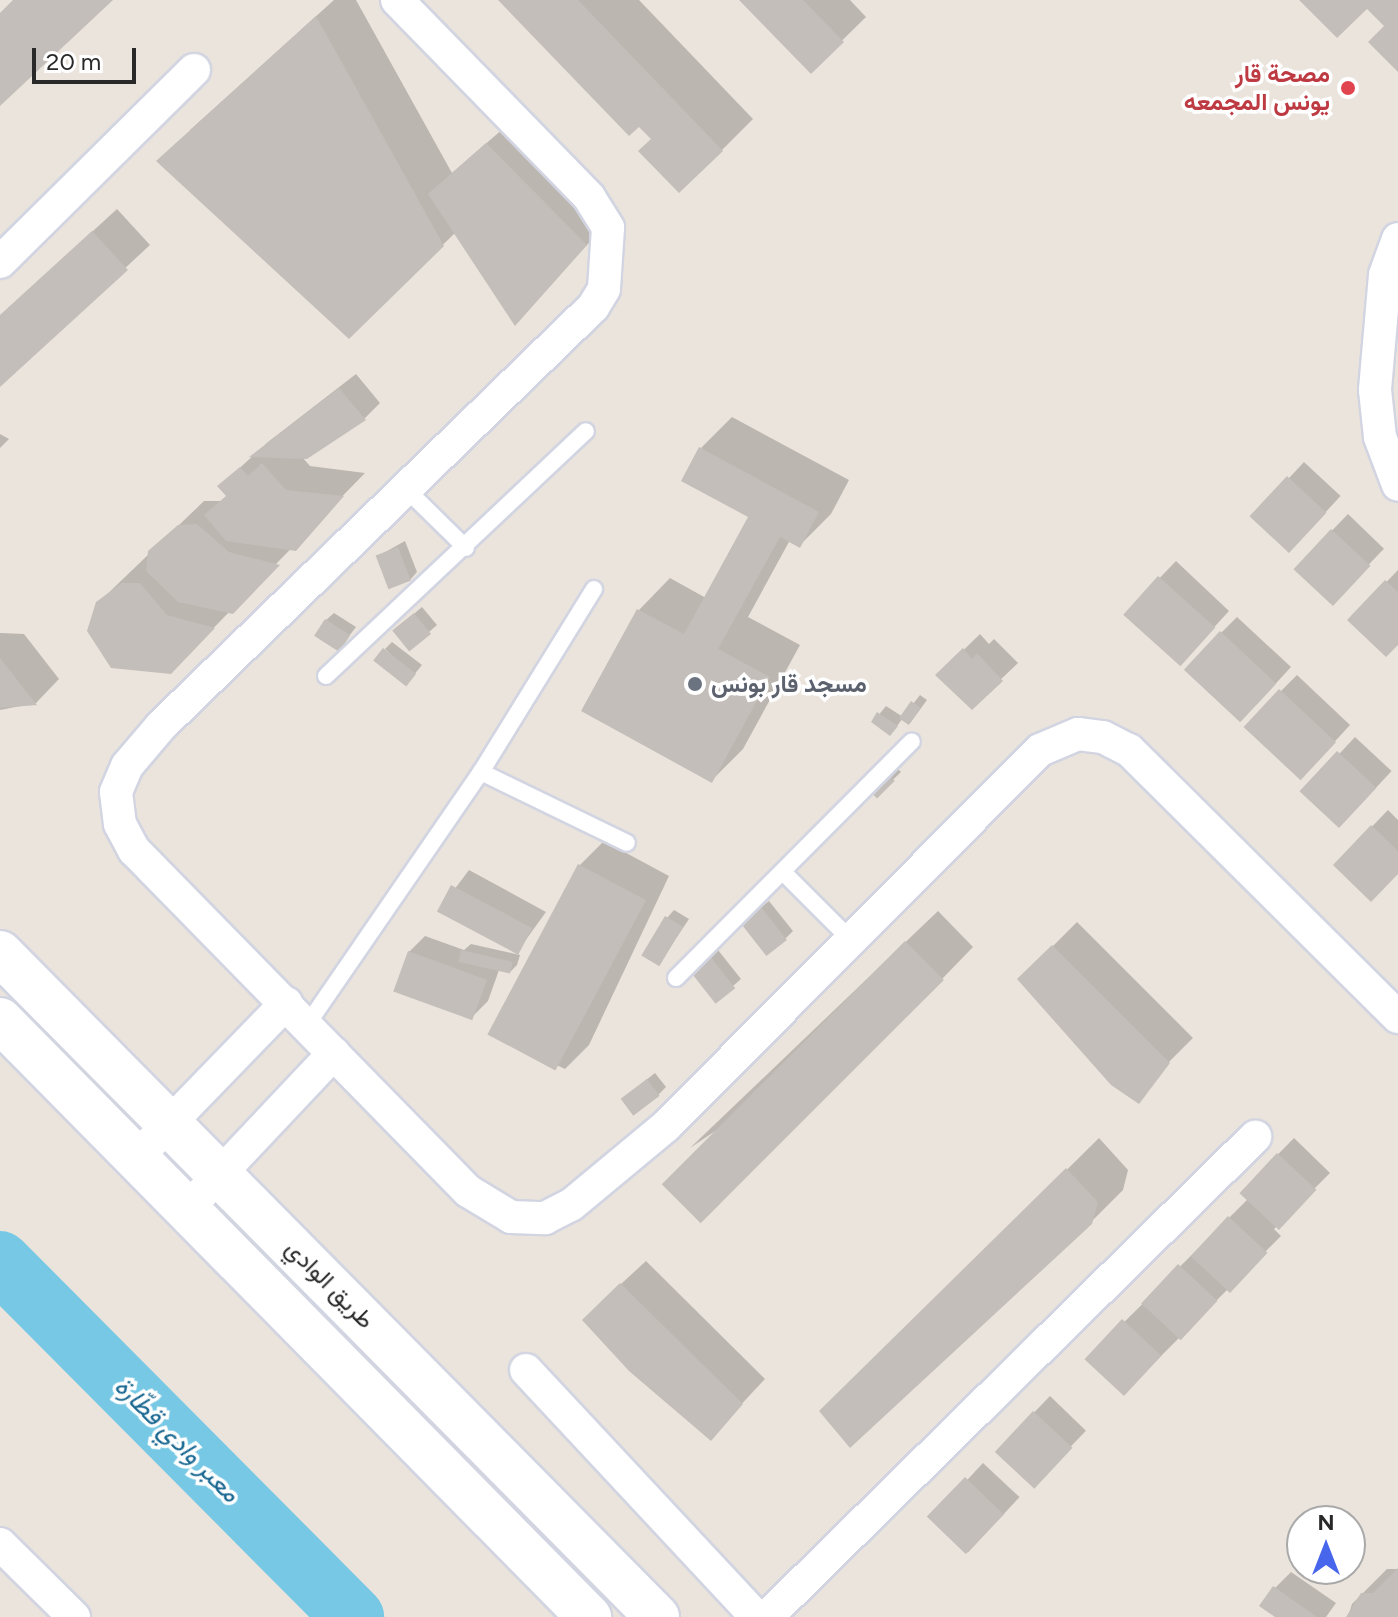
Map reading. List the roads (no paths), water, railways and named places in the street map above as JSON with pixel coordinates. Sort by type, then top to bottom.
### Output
[{"type":"main road","name":"طريق الوادي","points":[[0,953],[657,1617]]},
{"type":"main road","name":"طريق الوادي","points":[[0,1020],[589,1617]]},
{"type":"street","points":[[397,0],[589,197],[608,228],[604,289],[593,307],[161,726],[127,766],[116,792],[120,824],[134,850],[486,1206],[511,1217],[545,1218],[571,1205],[657,1134],[1040,750],[1078,734],[1103,737],[1129,750],[1398,1017]]},
{"type":"street","points":[[0,262],[194,70]]},
{"type":"street","points":[[1398,239],[1385,275],[1375,390],[1380,437],[1398,485]]},
{"type":"street","points":[[136,1158],[170,1123],[296,1014]]},
{"type":"street","points":[[187,1209],[334,1053]]},
{"type":"street","points":[[767,1617],[1255,1137]]},
{"type":"street","points":[[526,1370],[756,1617]]},
{"type":"street","points":[[0,1544],[74,1617]]},
{"type":"lane","points":[[326,676],[466,548],[586,431]]},
{"type":"lane","points":[[406,489],[466,548]]},
{"type":"lane","points":[[296,1014],[481,772],[594,589]]},
{"type":"lane","points":[[676,978],[785,874],[912,741]]},
{"type":"lane","points":[[481,772],[627,843]]},
{"type":"lane","points":[[785,874],[851,940]]},
{"type":"waterway","name":"معبر وادي قطّارة","points":[[0,1262],[353,1617]]},
{"type":"place","name":"مصحة قار يونس المجمعه","points":[[1348,88]]},
{"type":"place","name":"مسجد قار بونس","points":[[695,684]]}]
